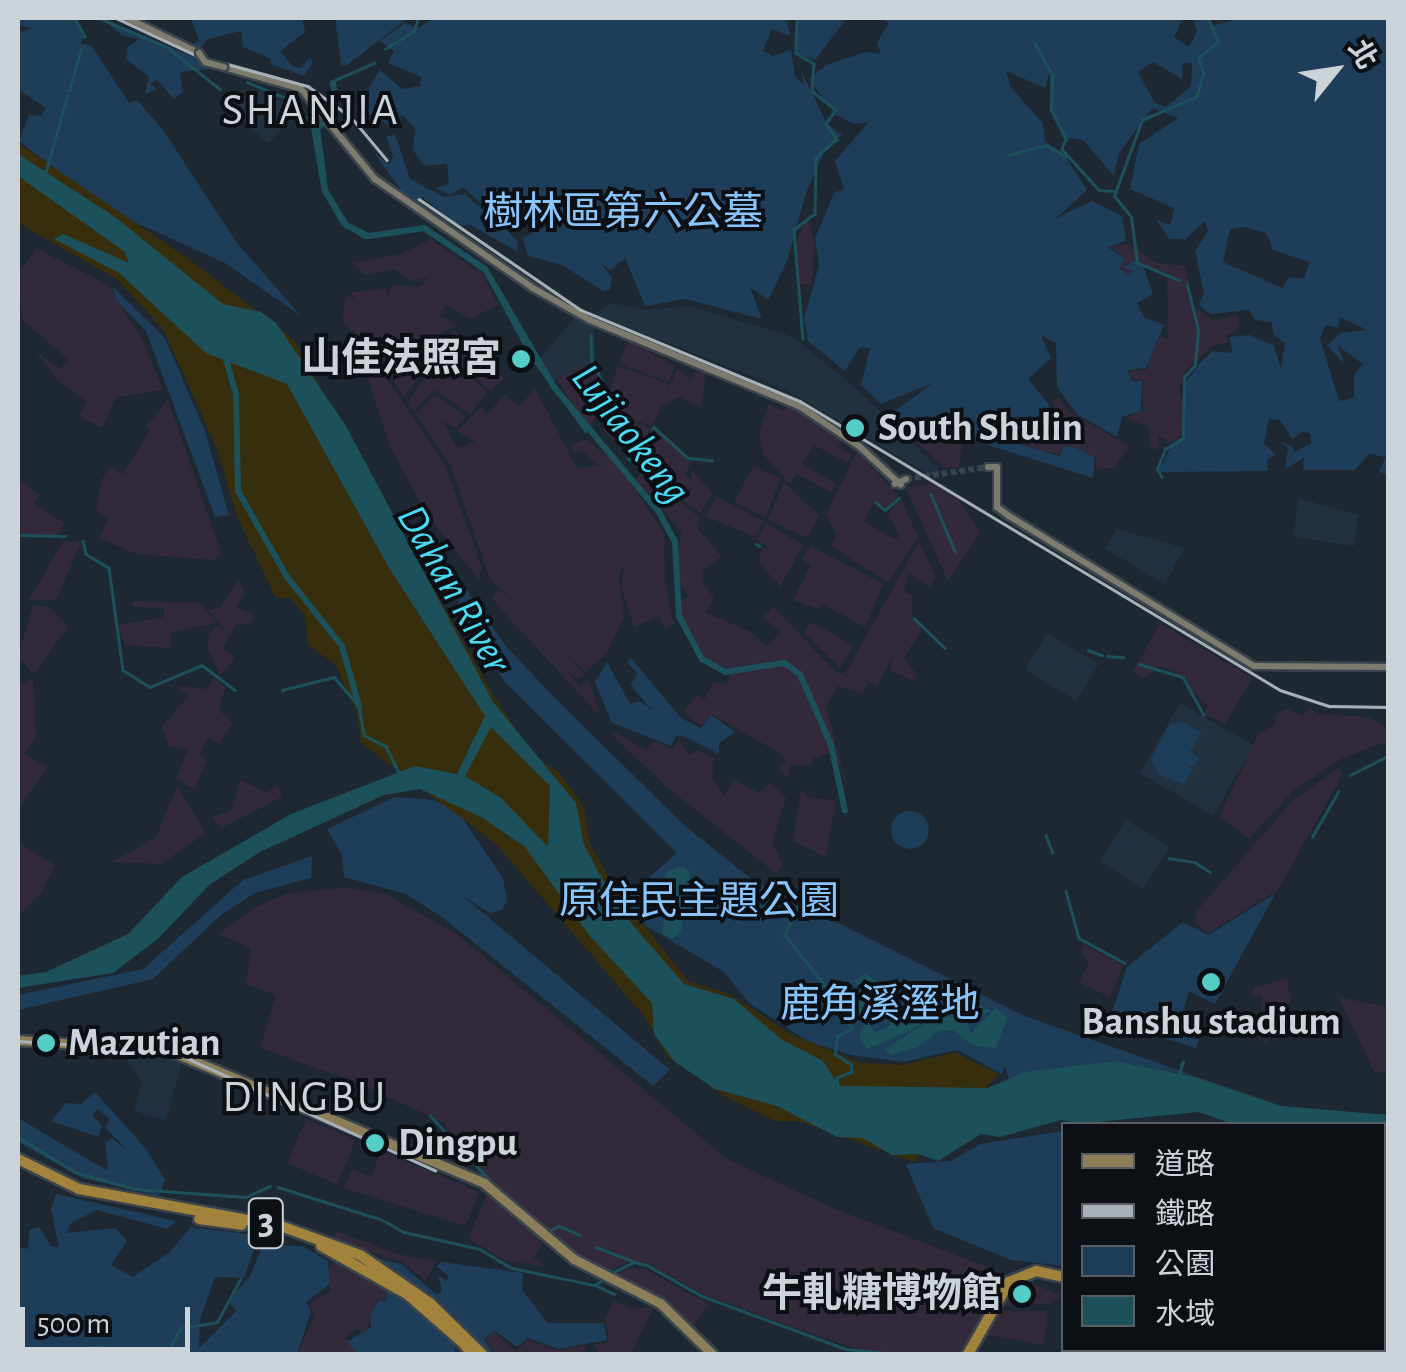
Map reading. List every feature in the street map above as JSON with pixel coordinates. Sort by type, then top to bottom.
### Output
[{"type":"highway","name":"3","points":[[18,1163],[101,1202],[265,1229],[330,1250],[394,1285],[472,1354]]},
{"type":"highway","name":"3","points":[[18,1163],[79,1189],[282,1226],[360,1254],[430,1303],[482,1354]]},
{"type":"highway","points":[[969,1354],[1009,1282],[1036,1271],[1061,1279]]},
{"type":"main road","points":[[127,18],[199,52],[206,62],[301,89],[375,179],[490,260],[599,324],[772,393],[858,448],[901,482]]},
{"type":"main road","points":[[993,468],[997,507],[1259,668],[1388,667]]},
{"type":"main road","points":[[18,1042],[170,1053],[491,1192],[573,1263],[660,1302],[709,1354]]},
{"type":"shaded area","points":[[243,89],[272,93],[294,111],[269,144],[237,117],[236,97]]},
{"type":"shaded area","points":[[808,218],[815,243],[812,285],[797,284],[796,241]]},
{"type":"shaded area","points":[[431,239],[483,274],[498,305],[470,319],[446,305],[440,315],[456,326],[380,360],[342,320],[346,295],[359,302],[349,293],[386,288],[388,296],[392,285],[420,287],[428,278],[409,281],[396,269],[365,275],[352,263],[401,254]]},
{"type":"shaded area","points":[[1127,244],[1158,263],[1185,266],[1194,307],[1213,321],[1236,315],[1240,320],[1237,331],[1226,336],[1229,343],[1215,344],[1185,371],[1179,391],[1186,404],[1183,435],[1172,443],[1158,436],[1160,448],[1151,450],[1148,426],[1124,418],[1143,411],[1143,380],[1132,380],[1128,370],[1146,370],[1160,336],[1168,340],[1167,276],[1134,259],[1124,266],[1134,271],[1128,275],[1120,268],[1124,258],[1110,246]]},
{"type":"shaded area","points":[[36,248],[108,285],[140,335],[163,390],[116,397],[102,428],[79,416],[87,401],[59,381],[35,351],[60,369],[69,360],[23,320],[18,277]]},
{"type":"shaded area","points":[[612,303],[648,310],[689,306],[791,336],[855,387],[941,471],[930,475],[786,390],[594,314]]},
{"type":"shaded area","points":[[576,317],[594,327],[596,369],[586,373],[582,365],[553,381],[539,359]]},
{"type":"shaded area","points":[[454,330],[504,378],[490,392],[441,344]]},
{"type":"shaded area","points":[[434,340],[487,392],[470,414],[434,390],[414,411],[408,403],[427,374],[423,371],[404,397],[384,367]]},
{"type":"shaded area","points":[[628,340],[675,366],[669,382],[619,364]]},
{"type":"shaded area","points":[[377,365],[445,465],[482,568],[479,580],[428,516],[390,447],[366,372]]},
{"type":"shaded area","points":[[583,365],[586,373],[595,370],[606,392],[589,430],[557,379]]},
{"type":"shaded area","points":[[618,366],[669,384],[665,399],[677,368],[690,378],[687,387],[697,368],[706,372],[701,407],[679,397],[662,406],[652,426],[604,410]]},
{"type":"shaded area","points":[[535,388],[577,469],[610,463],[597,464],[582,450],[574,454],[571,446],[585,439],[618,464],[664,533],[665,581],[674,624],[664,629],[659,616],[634,627],[621,586],[624,567],[629,573],[624,565],[619,575],[624,617],[608,651],[586,672],[567,655],[585,675],[578,679],[565,668],[579,686],[589,681],[600,716],[496,604],[492,596],[500,590],[522,607],[491,581],[450,464],[416,414],[435,395],[465,416],[456,428],[442,421],[458,448],[475,442],[458,431],[482,406],[487,415],[505,394],[519,407]]},
{"type":"shaded area","points":[[1059,397],[1068,412],[1130,446],[1114,468],[1096,469],[1096,458],[1078,448],[1064,445],[1060,454],[1019,447],[1066,426],[1052,402]]},
{"type":"shaded area","points":[[168,400],[222,555],[213,560],[137,554],[99,538],[109,518],[96,510],[101,481],[110,466],[123,474],[150,430],[146,427]]},
{"type":"shaded area","points":[[769,404],[783,411],[788,404],[842,441],[838,447],[852,455],[848,463],[814,445],[802,464],[836,484],[831,492],[797,474],[790,484],[763,454],[759,432]]},
{"type":"shaded area","points":[[609,414],[651,428],[634,457],[603,431]]},
{"type":"shaded area","points":[[965,427],[959,467],[943,467],[914,438],[917,431],[939,435]]},
{"type":"shaded area","points":[[654,428],[692,462],[684,475],[692,481],[691,470],[712,493],[700,513],[684,501],[695,483],[681,499],[635,459]]},
{"type":"shaded area","points":[[857,452],[898,496],[886,510],[873,503],[864,522],[896,540],[899,534],[888,515],[901,499],[918,537],[888,582],[831,546],[837,536],[826,514]]},
{"type":"shaded area","points":[[753,467],[781,478],[766,517],[734,502]]},
{"type":"shaded area","points":[[643,472],[699,517],[697,528],[722,556],[703,571],[702,582],[714,598],[705,612],[751,632],[767,647],[781,631],[763,618],[773,606],[836,672],[868,682],[864,693],[838,686],[826,706],[848,792],[834,751],[812,759],[811,766],[791,765],[788,779],[777,768],[786,760],[778,752],[711,714],[701,727],[684,711],[697,695],[704,700],[714,682],[726,684],[732,670],[706,662],[685,628],[677,602],[689,597],[681,584],[674,585],[681,531],[635,479]]},
{"type":"shaded area","points":[[18,480],[39,494],[34,503],[64,523],[59,535],[21,536]]},
{"type":"shaded area","points":[[784,482],[819,515],[807,538],[768,520]]},
{"type":"shaded area","points":[[933,483],[958,499],[980,533],[948,581],[906,488]]},
{"type":"shaded area","points":[[717,497],[764,521],[755,537],[705,516]]},
{"type":"shaded area","points":[[1298,498],[1358,515],[1355,546],[1293,537]]},
{"type":"shaded area","points":[[766,523],[803,545],[780,587],[758,561],[763,548],[771,548],[756,540]]},
{"type":"shaded area","points":[[1117,529],[1184,548],[1165,584],[1105,549]]},
{"type":"shaded area","points":[[63,541],[82,541],[56,600],[29,600]]},
{"type":"shaded area","points":[[919,542],[936,577],[929,587],[908,573],[904,592],[913,596],[912,618],[924,626],[904,657],[917,675],[913,681],[890,670],[894,653],[878,685],[845,674]]},
{"type":"shaded area","points":[[811,546],[883,584],[865,627],[822,604],[819,609],[793,600],[811,565],[801,558]]},
{"type":"shaded area","points":[[238,580],[245,593],[236,607],[254,614],[252,623],[236,625],[222,648],[235,658],[220,676],[208,649],[209,635],[217,626],[228,632],[207,609],[219,609]]},
{"type":"shaded area","points":[[133,601],[200,603],[217,623],[171,632],[170,648],[125,645],[117,625],[164,617],[164,608],[133,607]]},
{"type":"shaded area","points":[[33,605],[48,607],[68,627],[34,674],[18,657]]},
{"type":"shaded area","points":[[812,622],[853,646],[840,669],[804,632]]},
{"type":"shaded area","points":[[1160,623],[1252,678],[1225,724],[1204,714],[1207,706],[1173,670],[1159,667],[1144,678],[1133,672]]},
{"type":"shaded area","points":[[1047,633],[1098,664],[1076,701],[1025,670]]},
{"type":"shaded area","points":[[33,678],[36,737],[24,754],[48,767],[18,808],[18,687]]},
{"type":"shaded area","points":[[214,678],[225,687],[219,710],[233,723],[219,744],[208,737],[200,754],[207,761],[194,789],[176,779],[188,750],[169,746],[162,727],[188,696],[176,686],[207,689]]},
{"type":"shaded area","points":[[1180,703],[1254,745],[1213,816],[1140,773]]},
{"type":"shaded area","points":[[1309,707],[1319,714],[1368,717],[1388,729],[1388,741],[1343,758],[1294,790],[1249,839],[1220,816],[1258,734],[1275,725],[1275,715],[1287,709],[1303,716]]},
{"type":"shaded area","points":[[617,733],[646,750],[654,740],[672,749],[678,740],[690,755],[697,750],[714,758],[712,779],[725,796],[734,780],[759,793],[771,782],[786,798],[772,843],[783,864],[777,874],[667,787],[611,734]]},
{"type":"shaded area","points":[[1339,768],[1342,775],[1278,890],[1208,933],[1195,922],[1196,912],[1293,800]]},
{"type":"shaded area","points":[[240,780],[267,793],[277,785],[282,797],[221,828],[212,817],[232,810]]},
{"type":"shaded area","points":[[177,786],[206,833],[161,864],[113,862],[156,837]]},
{"type":"shaded area","points":[[801,789],[809,798],[836,800],[826,857],[793,841]]},
{"type":"shaded area","points":[[1126,820],[1169,847],[1143,889],[1100,862]]},
{"type":"shaded area","points":[[18,843],[55,865],[40,895],[18,915]]},
{"type":"shaded area","points":[[347,887],[387,895],[455,933],[727,1159],[835,1209],[1061,1295],[1051,1303],[989,1308],[965,1354],[909,1354],[857,1349],[775,1321],[706,1295],[645,1262],[629,1261],[608,1272],[572,1254],[482,1176],[442,1122],[356,1082],[260,1048],[276,995],[246,984],[251,948],[219,934],[255,907],[286,894]]},
{"type":"shaded area","points":[[1083,944],[1123,965],[1110,997],[1080,983],[1089,961],[1081,955]]},
{"type":"shaded area","points":[[1287,978],[1291,1003],[1277,1005],[1285,1027],[1269,1029],[1266,1043],[1258,1039],[1263,996],[1252,995],[1253,988]]},
{"type":"shaded area","points":[[1338,997],[1387,1007],[1388,1070],[1375,1073]]},
{"type":"shaded area","points":[[121,1050],[182,1061],[166,1121],[134,1111],[142,1082]]},
{"type":"shaded area","points":[[306,1119],[356,1140],[337,1184],[287,1163]]},
{"type":"shaded area","points":[[381,1151],[479,1192],[465,1226],[344,1188],[352,1169],[371,1177]]},
{"type":"shaded area","points":[[487,1193],[542,1242],[534,1258],[545,1267],[504,1260],[469,1239]]},
{"type":"shaded area","points":[[335,1231],[398,1254],[436,1262],[425,1280],[401,1262],[335,1240]]},
{"type":"shaded area","points":[[335,1260],[386,1289],[385,1301],[378,1299],[365,1334],[356,1329],[346,1338],[358,1354],[297,1354],[315,1315],[309,1304],[330,1292],[328,1269]]},
{"type":"shaded area","points":[[628,1268],[645,1269],[709,1304],[694,1325],[712,1342],[708,1347],[666,1304],[616,1276]]},
{"type":"shaded area","points":[[614,1301],[633,1309],[653,1307],[631,1354],[599,1354],[594,1344],[609,1343],[605,1318]]},
{"type":"shaded area","points":[[995,1311],[1048,1311],[1044,1345],[983,1334]]},
{"type":"shaded area","points":[[494,1332],[516,1351],[527,1340],[558,1350],[585,1345],[585,1354],[496,1354],[485,1340]]},
{"type":"green space","points":[[18,18],[74,18],[84,32],[81,44],[91,45],[129,103],[137,100],[163,130],[237,243],[301,316],[225,263],[110,211],[19,141],[29,115],[41,116],[46,108],[18,89],[18,34],[32,28],[18,25]]},
{"type":"green space","points":[[101,18],[199,59],[210,69],[180,72],[183,92],[174,99],[157,80],[150,84],[157,89],[145,94],[149,77],[126,59],[127,48],[139,39],[123,36]]},
{"type":"green space","points":[[191,18],[302,18],[305,32],[280,51],[292,66],[301,68],[310,57],[313,63],[304,76],[271,64],[271,59],[243,47],[241,31],[208,39],[199,49],[192,44],[199,41]]},
{"type":"green space","points":[[335,18],[408,18],[347,65],[341,65]]},
{"type":"green space","name":"樹林區第六公墓","points":[[433,18],[787,18],[790,36],[772,29],[763,51],[773,56],[791,50],[795,76],[804,85],[801,70],[826,123],[842,135],[826,148],[807,190],[787,261],[768,300],[750,287],[762,319],[685,299],[645,306],[625,258],[610,271],[600,262],[612,278],[610,290],[603,291],[562,265],[528,256],[523,238],[548,225],[547,216],[517,196],[508,210],[512,231],[463,187],[450,195],[435,188],[449,184],[447,164],[424,166],[413,150],[415,129],[403,115],[388,125],[357,107],[380,70],[402,89],[420,86],[421,77],[388,63],[394,51],[380,41],[405,23],[419,28]]},
{"type":"green space","points":[[798,18],[846,19],[815,60],[795,53]]},
{"type":"green space","points":[[881,18],[1183,18],[1174,37],[1189,47],[1197,31],[1193,18],[1209,18],[1212,26],[1242,18],[1388,18],[1388,474],[1379,472],[1386,457],[1369,454],[1355,470],[1303,470],[1304,457],[1285,470],[1288,448],[1280,441],[1293,447],[1293,453],[1311,443],[1311,434],[1303,431],[1293,439],[1280,420],[1269,419],[1264,443],[1276,455],[1267,459],[1268,471],[1158,472],[1173,443],[1182,438],[1184,384],[1201,362],[1213,351],[1233,353],[1229,337],[1250,335],[1274,346],[1281,369],[1285,343],[1273,334],[1272,322],[1255,320],[1249,310],[1210,314],[1199,305],[1204,294],[1195,251],[1208,231],[1205,221],[1186,239],[1169,239],[1156,219],[1170,225],[1174,208],[1130,189],[1139,144],[1178,118],[1152,108],[1119,153],[1114,176],[1083,140],[1063,137],[1050,109],[1050,72],[1045,88],[1006,71],[1010,86],[1043,124],[1045,142],[1063,153],[1087,190],[1055,219],[1092,201],[1122,216],[1126,241],[1108,247],[1125,259],[1119,268],[1128,275],[1134,271],[1123,268],[1134,260],[1144,268],[1153,294],[1137,303],[1144,317],[1164,325],[1146,368],[1127,370],[1132,381],[1142,381],[1141,411],[1122,417],[1117,437],[1077,414],[1057,387],[1056,343],[1041,335],[1051,358],[1028,379],[1065,425],[1015,443],[1060,456],[1064,446],[1077,448],[1095,458],[1093,478],[969,439],[967,427],[938,434],[899,422],[892,413],[933,383],[881,404],[861,385],[870,348],[860,347],[845,371],[808,341],[804,319],[819,265],[815,238],[834,193],[844,189],[835,161],[869,122],[854,124],[835,114],[809,79],[826,65],[865,52],[881,54],[877,43],[889,23]],"holes":[[[1153,62],[1182,79],[1183,63],[1192,63],[1191,86],[1166,107],[1155,103],[1138,72]],[[1244,227],[1266,233],[1273,250],[1309,262],[1304,279],[1289,277],[1282,288],[1223,262],[1230,229]],[[1340,317],[1367,330],[1341,333],[1327,345],[1344,364],[1338,346],[1363,364],[1354,375],[1354,398],[1339,401],[1320,338],[1326,325],[1338,328]]]},
{"type":"green space","points":[[395,134],[410,179],[444,197],[465,194],[517,240],[518,252],[470,225],[459,226],[422,197],[418,205],[403,193],[373,151],[389,165],[393,156],[386,137]]},
{"type":"green space","points":[[113,287],[165,338],[205,431],[229,515],[215,517],[146,331],[116,300]]},
{"type":"green space","points":[[445,560],[505,645],[554,697],[685,826],[754,881],[1022,1015],[1195,1076],[1116,1061],[1009,1079],[1005,1067],[1002,1074],[957,1050],[903,1062],[851,1055],[809,1042],[749,1003],[724,972],[646,926],[624,899],[677,853],[504,681],[463,616]]},
{"type":"green space","points":[[631,658],[681,718],[701,728],[711,715],[735,732],[719,743],[719,754],[683,736],[676,736],[671,746],[612,723],[595,682],[607,662],[630,704],[639,701],[652,710],[630,685],[638,674],[627,662]]},
{"type":"green space","points":[[1183,722],[1201,733],[1190,752],[1199,758],[1194,767],[1183,763],[1193,769],[1184,785],[1158,774],[1151,759],[1170,724]]},
{"type":"green space","points":[[395,797],[434,800],[458,812],[503,878],[507,900],[502,910],[489,913],[463,896],[670,1070],[653,1086],[442,917],[406,894],[344,877],[342,855],[327,829]]},
{"type":"green space","points":[[910,811],[924,816],[929,830],[924,844],[910,849],[896,844],[891,830],[896,816]]},
{"type":"green space","points":[[312,856],[311,878],[255,893],[221,915],[153,979],[18,1010],[18,995],[143,969],[243,880]]},
{"type":"green space","points":[[1275,894],[1215,1004],[1189,991],[1177,1032],[1199,1040],[1196,1048],[1109,1021],[1127,967],[1183,922],[1208,935]]},
{"type":"green space","points":[[95,1092],[147,1150],[165,1180],[159,1196],[82,1178],[18,1142],[18,1118],[108,1171],[105,1143],[112,1138],[128,1151],[105,1127],[110,1120],[98,1109],[92,1115],[102,1126],[98,1137],[51,1121],[66,1103],[81,1104]]},
{"type":"green space","points":[[1061,1131],[1061,1266],[1011,1260],[933,1228],[906,1164],[951,1161],[980,1144]]},
{"type":"green space","points":[[56,1194],[176,1221],[167,1229],[97,1210],[71,1223],[66,1233],[115,1228],[127,1241],[111,1265],[133,1277],[170,1252],[191,1227],[278,1238],[256,1244],[244,1278],[215,1277],[200,1319],[199,1348],[236,1311],[229,1301],[250,1276],[263,1245],[302,1246],[328,1261],[330,1284],[306,1302],[311,1312],[297,1354],[18,1354],[18,1247],[28,1249],[29,1230],[39,1227],[52,1247],[59,1247],[51,1209]]},
{"type":"green space","points":[[371,1257],[401,1264],[437,1295],[442,1291],[438,1275],[446,1281],[449,1276],[436,1266],[442,1262],[523,1273],[522,1290],[548,1323],[604,1323],[607,1340],[558,1349],[528,1338],[517,1347],[495,1331],[484,1339],[493,1353],[433,1297]]},
{"type":"green space","points":[[387,1287],[438,1325],[454,1342],[455,1354],[359,1354],[347,1342],[371,1327],[370,1315],[379,1300],[386,1302]]},
{"type":"sand","points":[[18,143],[193,262],[294,340],[492,693],[535,758],[559,772],[584,807],[590,845],[617,891],[688,981],[731,995],[787,1032],[860,1063],[903,1065],[955,1052],[999,1074],[914,1162],[798,1121],[776,1121],[727,1098],[668,1057],[643,1015],[495,843],[361,743],[356,709],[335,664],[308,645],[305,617],[291,598],[276,598],[237,517],[217,449],[163,329],[117,279],[18,223]]},
{"type":"water","points":[[18,154],[115,217],[223,304],[261,312],[276,323],[346,426],[493,702],[576,803],[584,845],[599,873],[631,923],[684,984],[734,999],[781,1039],[823,1061],[839,1086],[988,1088],[1024,1072],[1116,1061],[1196,1077],[1281,1106],[1388,1115],[1388,1150],[1386,1122],[1227,1122],[1198,1112],[1098,1122],[1061,1120],[1000,1137],[981,1134],[938,1161],[919,1154],[892,1155],[863,1138],[837,1137],[777,1106],[715,1089],[675,1062],[654,1034],[652,1003],[589,935],[525,847],[483,818],[420,789],[384,795],[260,852],[209,885],[159,938],[113,973],[18,988],[18,976],[46,972],[128,934],[182,877],[291,814],[415,766],[457,774],[485,716],[389,568],[287,384],[206,353],[119,273],[54,239],[63,234],[129,263],[125,252],[18,176]],"holes":[[[491,727],[550,786],[548,847],[501,798],[465,776]]]},
{"type":"water","points":[[683,866],[690,872],[689,889],[681,931],[673,939],[663,934],[666,872]]},
{"type":"water","points":[[865,974],[890,988],[934,981],[991,1011],[982,1016],[924,989],[869,992],[854,982]]},
{"type":"water","points":[[859,994],[891,1002],[869,1021],[874,1032],[885,1029],[918,996],[942,1006],[912,1030],[867,1049],[859,1037],[867,1017],[857,1019],[853,1008]]},
{"type":"water","points":[[996,1008],[1007,1017],[996,1048],[972,1045],[953,1030],[940,1031],[916,1048],[892,1055],[884,1050],[946,1009],[967,1018],[970,1034]]},
{"type":"waterway","points":[[75,18],[85,37]]},
{"type":"waterway","points":[[99,18],[167,47],[220,89]]},
{"type":"waterway","points":[[385,49],[414,31],[418,18]]},
{"type":"waterway","points":[[797,18],[796,53],[814,64],[812,91],[836,110],[826,124],[837,139],[816,158],[815,214],[794,230],[803,339]]},
{"type":"waterway","points":[[1180,281],[1137,263],[1131,217],[1114,196],[1142,120],[1197,96],[1203,73],[1198,58],[1218,42],[1208,18]]},
{"type":"waterway","points":[[1035,43],[1053,75],[1051,109],[1066,139],[1062,149],[1099,190],[1114,191]]},
{"type":"waterway","points":[[69,91],[81,49]]},
{"type":"waterway","points":[[335,80],[374,63]]},
{"type":"waterway","points":[[247,82],[286,98],[309,120]]},
{"type":"waterway","name":"Lujiaokeng","points":[[333,83],[335,96]]},
{"type":"waterway","points":[[46,171],[67,96]]},
{"type":"waterway","name":"Lujiaokeng","points":[[312,124],[323,190],[342,223],[364,237],[423,228],[485,271],[531,356],[586,431]]},
{"type":"waterway","name":"Lujiaokeng","points":[[322,124],[317,128],[325,190],[346,225],[369,236],[424,228],[485,269],[554,387],[659,512],[675,542],[679,616],[702,659],[725,672],[784,663],[800,674],[831,745],[845,811]]},
{"type":"waterway","points":[[1008,155],[1047,145],[1066,157]]},
{"type":"waterway","points":[[1162,478],[1157,469],[1165,449],[1183,438],[1184,377],[1195,365],[1198,330],[1187,285]]},
{"type":"waterway","points":[[591,335],[592,361],[606,388]]},
{"type":"waterway","points":[[224,353],[236,394],[238,491],[287,577],[342,646],[359,706]]},
{"type":"waterway","points":[[640,454],[654,427],[688,458],[712,460]]},
{"type":"waterway","points":[[628,458],[640,468]]},
{"type":"waterway","points":[[931,494],[955,551]]},
{"type":"waterway","points":[[876,502],[885,510],[899,498]]},
{"type":"waterway","points":[[18,535],[65,536]]},
{"type":"waterway","points":[[83,541],[86,554],[109,568],[123,670],[150,687],[202,665],[235,690]]},
{"type":"waterway","points":[[756,544],[760,546]]},
{"type":"waterway","points":[[914,618],[945,648]]},
{"type":"waterway","points":[[1088,650],[1102,655]]},
{"type":"waterway","points":[[1107,656],[1123,657]]},
{"type":"waterway","points":[[1139,664],[1183,677],[1204,715]]},
{"type":"waterway","points":[[282,690],[334,677],[359,706],[364,735],[386,746],[399,773]]},
{"type":"waterway","points":[[1350,775],[1388,756]]},
{"type":"waterway","points":[[1312,837],[1338,792]]},
{"type":"waterway","points":[[1046,835],[1053,853]]},
{"type":"waterway","points":[[1169,858],[1195,862],[1210,872]]},
{"type":"waterway","points":[[1066,891],[1079,938],[1125,963]]},
{"type":"waterway","name":"Lujiaokeng","points":[[801,903],[785,935],[840,1004],[852,1029],[838,1036],[835,1054],[851,1064],[852,1072],[837,1078],[838,1085]]},
{"type":"waterway","points":[[1179,1074],[1183,1062]]},
{"type":"waterway","points":[[430,1115],[486,1176]]},
{"type":"waterway","points":[[18,1137],[75,1172],[135,1189],[246,1197],[270,1186]]},
{"type":"waterway","points":[[278,1187],[332,1204]]},
{"type":"waterway","points":[[335,1205],[380,1219]]},
{"type":"waterway","points":[[383,1220],[404,1232],[480,1249],[512,1268],[594,1285],[606,1278]]},
{"type":"waterway","points":[[549,1231],[559,1226],[580,1235]]},
{"type":"waterway","points":[[259,1242],[262,1235]]},
{"type":"waterway","points":[[596,1247],[632,1261]]},
{"type":"waterway","points":[[612,1273],[634,1262],[647,1265],[702,1296],[846,1349],[896,1354]]},
{"type":"waterway","points":[[153,1354],[168,1351],[181,1328],[217,1322],[240,1280]]},
{"type":"waterway","points":[[597,1286],[614,1294]]},
{"type":"waterway","points":[[58,1353],[101,1346],[121,1354]]},
{"type":"waterway","points":[[1335,1354],[1341,1352]]},
{"type":"tunnel","points":[[906,479],[988,467]]},
{"type":"railway","points":[[116,18],[198,56],[308,86],[351,117],[387,160]]},
{"type":"railway","points":[[419,199],[581,310],[800,401],[1280,690],[1329,706],[1388,707]]},
{"type":"railway","points":[[18,1041],[171,1051],[435,1170]]},
{"type":"place","name":"山佳法照宮","points":[[521,359]]},
{"type":"place","name":"South Shulin","points":[[855,428]]},
{"type":"place","name":"Banshu stadium","points":[[1211,982]]},
{"type":"place","name":"Mazutian","points":[[46,1043]]},
{"type":"place","name":"Dingpu","points":[[375,1143]]},
{"type":"place","name":"牛軋糖博物館","points":[[1022,1294]]},
{"type":"district","name":"SHANJIA","points":[[311,111]]},
{"type":"district","name":"DINGBU","points":[[305,1098]]},
{"type":"water label","name":"Dahan River","points":[[454,589]]},
{"type":"park label","name":"原住民主題公園","points":[[699,902]]},
{"type":"park label","name":"鹿角溪溼地","points":[[880,1005]]}]
